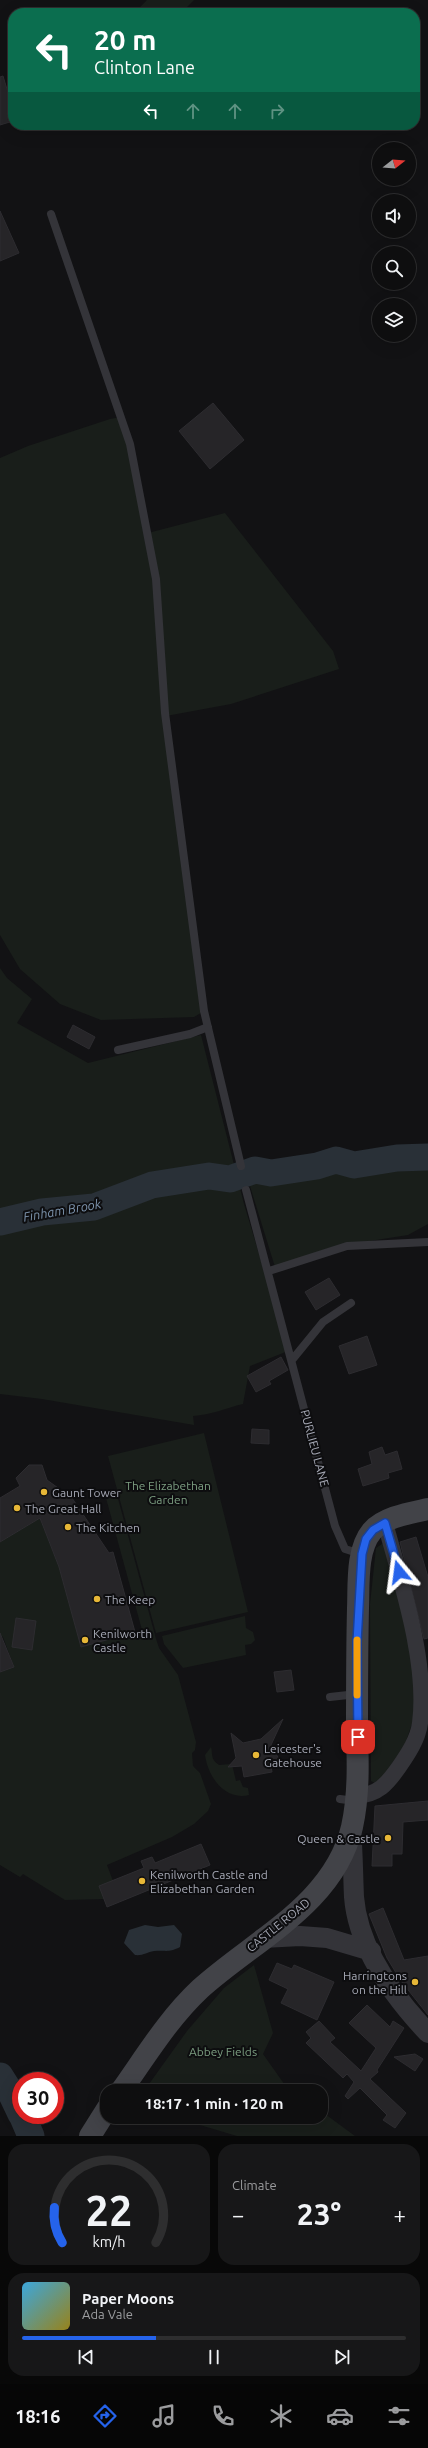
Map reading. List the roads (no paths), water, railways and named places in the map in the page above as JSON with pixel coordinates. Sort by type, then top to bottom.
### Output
[{"type":"main road","name":"CASTLE ROAD","points":[[126,2084],[170,2020],[199,1990],[295,1914],[323,1886],[341,1858],[351,1829],[351,1799],[357,1694],[358,1607],[362,1554],[366,1539],[373,1530],[402,1516],[428,1509]]},
{"type":"main road","points":[[90,2136],[100,2120]]},
{"type":"street","points":[[351,1799],[374,1794],[391,1778],[410,1751],[420,1724],[422,1693],[417,1650],[385,1523]]},
{"type":"street","points":[[351,1829],[354,1898],[371,1951],[388,1981],[414,2018],[428,2033]]},
{"type":"street","points":[[263,1938],[300,1936],[327,1938],[371,1951]]},
{"type":"lane","points":[[51,214],[130,444],[136,474],[156,579],[165,713],[202,996],[241,1166]]},
{"type":"lane","points":[[118,1050],[190,1034],[208,1027]]},
{"type":"lane","name":"PURLIEU LANE","points":[[246,1190],[269,1271],[335,1526],[345,1550],[362,1554]]},
{"type":"lane","points":[[269,1271],[347,1246],[428,1242]]},
{"type":"lane","points":[[292,1360],[323,1322],[351,1303]]},
{"type":"lane","points":[[330,1697],[357,1694]]},
{"type":"waterway","name":"Finham Brook","points":[[0,1222],[42,1212],[94,1207],[152,1185],[209,1176],[230,1179],[255,1170],[271,1173],[317,1166],[336,1160],[354,1165],[397,1158],[428,1157]]},
{"type":"waterway","name":"Finham Brook","points":[[0,2076],[12,2095]]},
{"type":"waterway","name":"Finham Brook","points":[[26,2124],[31,2136]]},
{"type":"place","name":"Gaunt Tower","points":[[44,1492]]},
{"type":"place","name":"The Great Hall","points":[[17,1508]]},
{"type":"place","name":"The Kitchen","points":[[68,1527]]},
{"type":"place","name":"The Keep","points":[[97,1599]]},
{"type":"place","name":"Kenilworth Castle","points":[[85,1640]]},
{"type":"place","name":"Leicester's Gatehouse","points":[[256,1755]]},
{"type":"place","name":"Queen & Castle","points":[[388,1838]]},
{"type":"place","name":"Kenilworth Castle and Elizabethan Garden","points":[[142,1881]]},
{"type":"place","name":"Harringtons on the Hill","points":[[415,1982]]},
{"type":"park label","name":"The Elizabethan Garden","points":[[168,1492]]},
{"type":"park label","name":"Abbey Fields","points":[[223,2051]]}]
